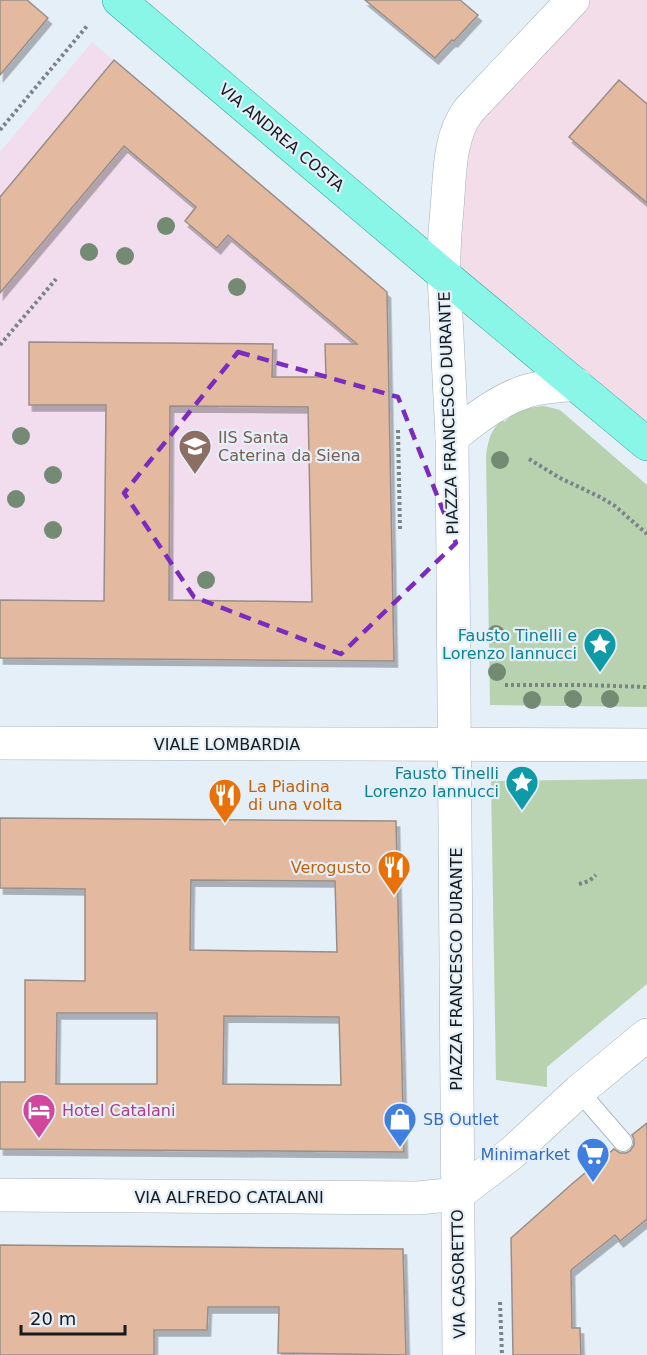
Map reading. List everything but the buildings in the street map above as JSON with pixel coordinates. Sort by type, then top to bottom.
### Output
[{"type":"main road","name":"VIA ANDREA COSTA","points":[[119,0],[444,274]]},
{"type":"main road","name":"PIAZZA FRANCESCO DURANTE","points":[[444,274],[647,444]]},
{"type":"street","points":[[444,274],[444,238],[451,164],[460,125],[469,110],[573,0]]},
{"type":"street","name":"PIAZZA FRANCESCO DURANTE","points":[[444,274],[452,437],[458,1194]]},
{"type":"street","points":[[452,437],[503,400],[536,389],[576,384]]},
{"type":"street","name":"VIALE LOMBARDIA","points":[[0,743],[454,744]]},
{"type":"street","points":[[454,744],[647,745]]},
{"type":"street","points":[[458,1194],[512,1153],[579,1091],[647,1035]]},
{"type":"street","name":"VIA ALFREDO CATALANI","points":[[0,1195],[418,1198],[458,1194]]},
{"type":"street","name":"VIA CASORETTO","points":[[458,1194],[459,1355]]},
{"type":"lane","points":[[579,1091],[623,1142]]},
{"type":"path","points":[[0,130],[87,26]]},
{"type":"path","points":[[0,345],[56,279]]},
{"type":"path","points":[[398,430],[400,529]]},
{"type":"path","points":[[530,459],[560,478],[600,496],[647,534]]},
{"type":"path","points":[[506,685],[647,687]]},
{"type":"path","points":[[579,884],[589,881],[596,875]]},
{"type":"path","points":[[500,1302],[502,1355]]},
{"type":"highlighted area","points":[[238,352],[398,397],[456,543],[341,654],[194,597],[124,493]]},
{"type":"shaded area","points":[[579,0],[647,0],[647,440],[447,272],[462,125]]},
{"type":"shaded area","name":"IIS Santa Caterina da Siena","points":[[92,42],[387,292],[394,661],[0,658],[0,152]]},
{"type":"green space","points":[[544,406],[560,410],[647,485],[647,707],[490,705],[486,457],[492,432],[502,419],[504,422],[522,410]]},
{"type":"green space","points":[[647,779],[647,984],[547,1067],[547,1087],[496,1080],[491,781]]},
{"type":"place","name":"IIS Santa Caterina da Siena","points":[[195,475]]},
{"type":"place","name":"Fausto Tinelli e Lorenzo Iannucci","points":[[600,673]]},
{"type":"place","name":"Fausto Tinelli Lorenzo Iannucci","points":[[522,811]]},
{"type":"place","name":"La Piadina di una volta","points":[[225,824]]},
{"type":"place","name":"Verogusto","points":[[394,896]]},
{"type":"place","name":"Hotel Catalani","points":[[39,1139]]},
{"type":"place","name":"SB Outlet","points":[[400,1148]]},
{"type":"place","name":"Minimarket","points":[[593,1183]]}]
